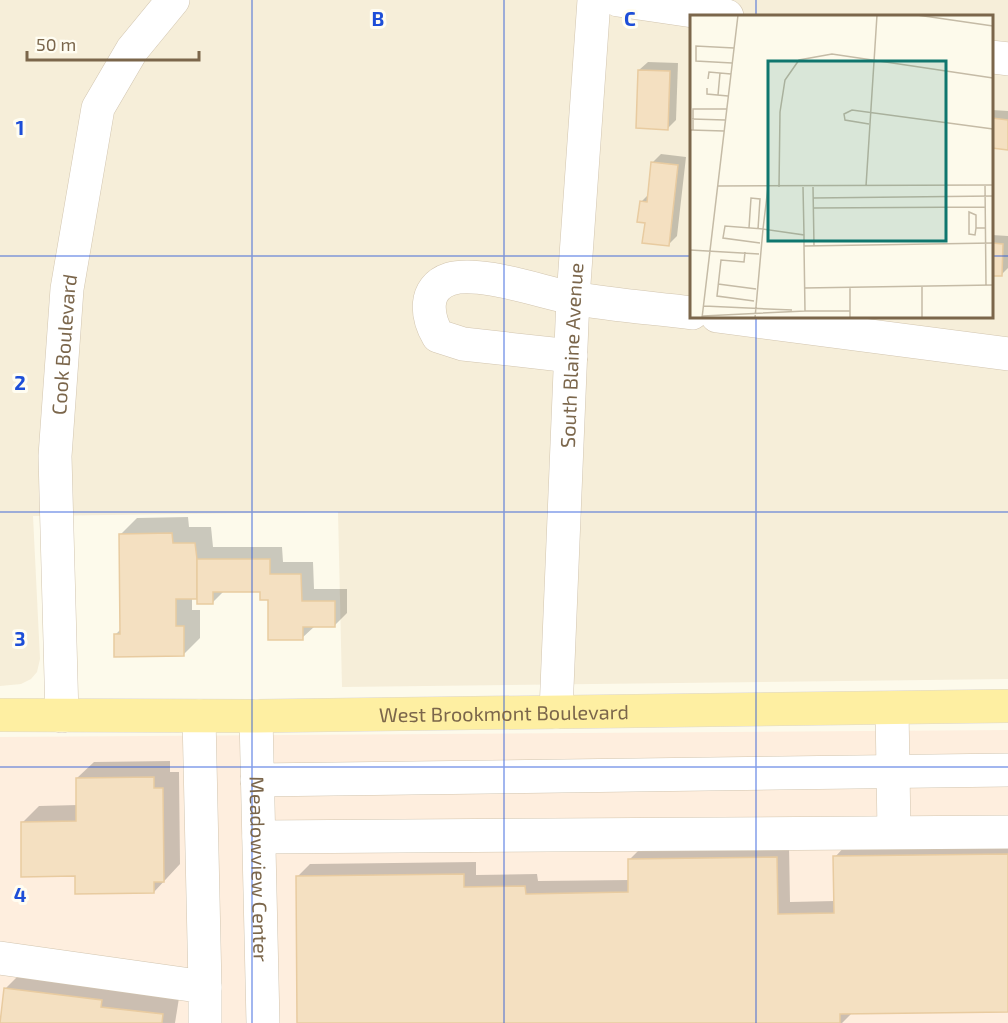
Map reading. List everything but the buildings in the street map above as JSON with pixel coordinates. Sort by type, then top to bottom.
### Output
[{"type":"main road","name":"West Brookmont Boulevard","points":[[0,715],[256,716],[1008,706]]},
{"type":"street","name":"Cook Boulevard","points":[[62,716],[55,456],[67,289],[98,108],[132,50],[173,0]]},
{"type":"street","name":"South Blaine Avenue","points":[[556,712],[573,298],[594,0]]},
{"type":"street","points":[[618,0],[720,15]]},
{"type":"street","points":[[993,57],[1008,59]]},
{"type":"street","points":[[571,356],[463,345],[438,336],[430,322],[429,300],[436,287],[450,279],[476,277],[573,298],[690,313]]},
{"type":"street","points":[[732,318],[1008,354]]},
{"type":"street","points":[[892,708],[894,832]]},
{"type":"street","points":[[199,716],[205,1023]]},
{"type":"street","name":"Meadowview Center","points":[[256,716],[263,1023]]},
{"type":"street","points":[[257,780],[1008,770]]},
{"type":"street","points":[[259,837],[1008,832]]},
{"type":"street","points":[[0,958],[205,987]]},
{"type":"shaded area","points":[[0,0],[1008,0],[1008,679],[342,687],[338,512],[33,516],[40,659],[37,672],[31,679],[21,684],[0,686]]},
{"type":"shaded area","points":[[1008,730],[1008,1023],[0,1023],[0,737]]}]
